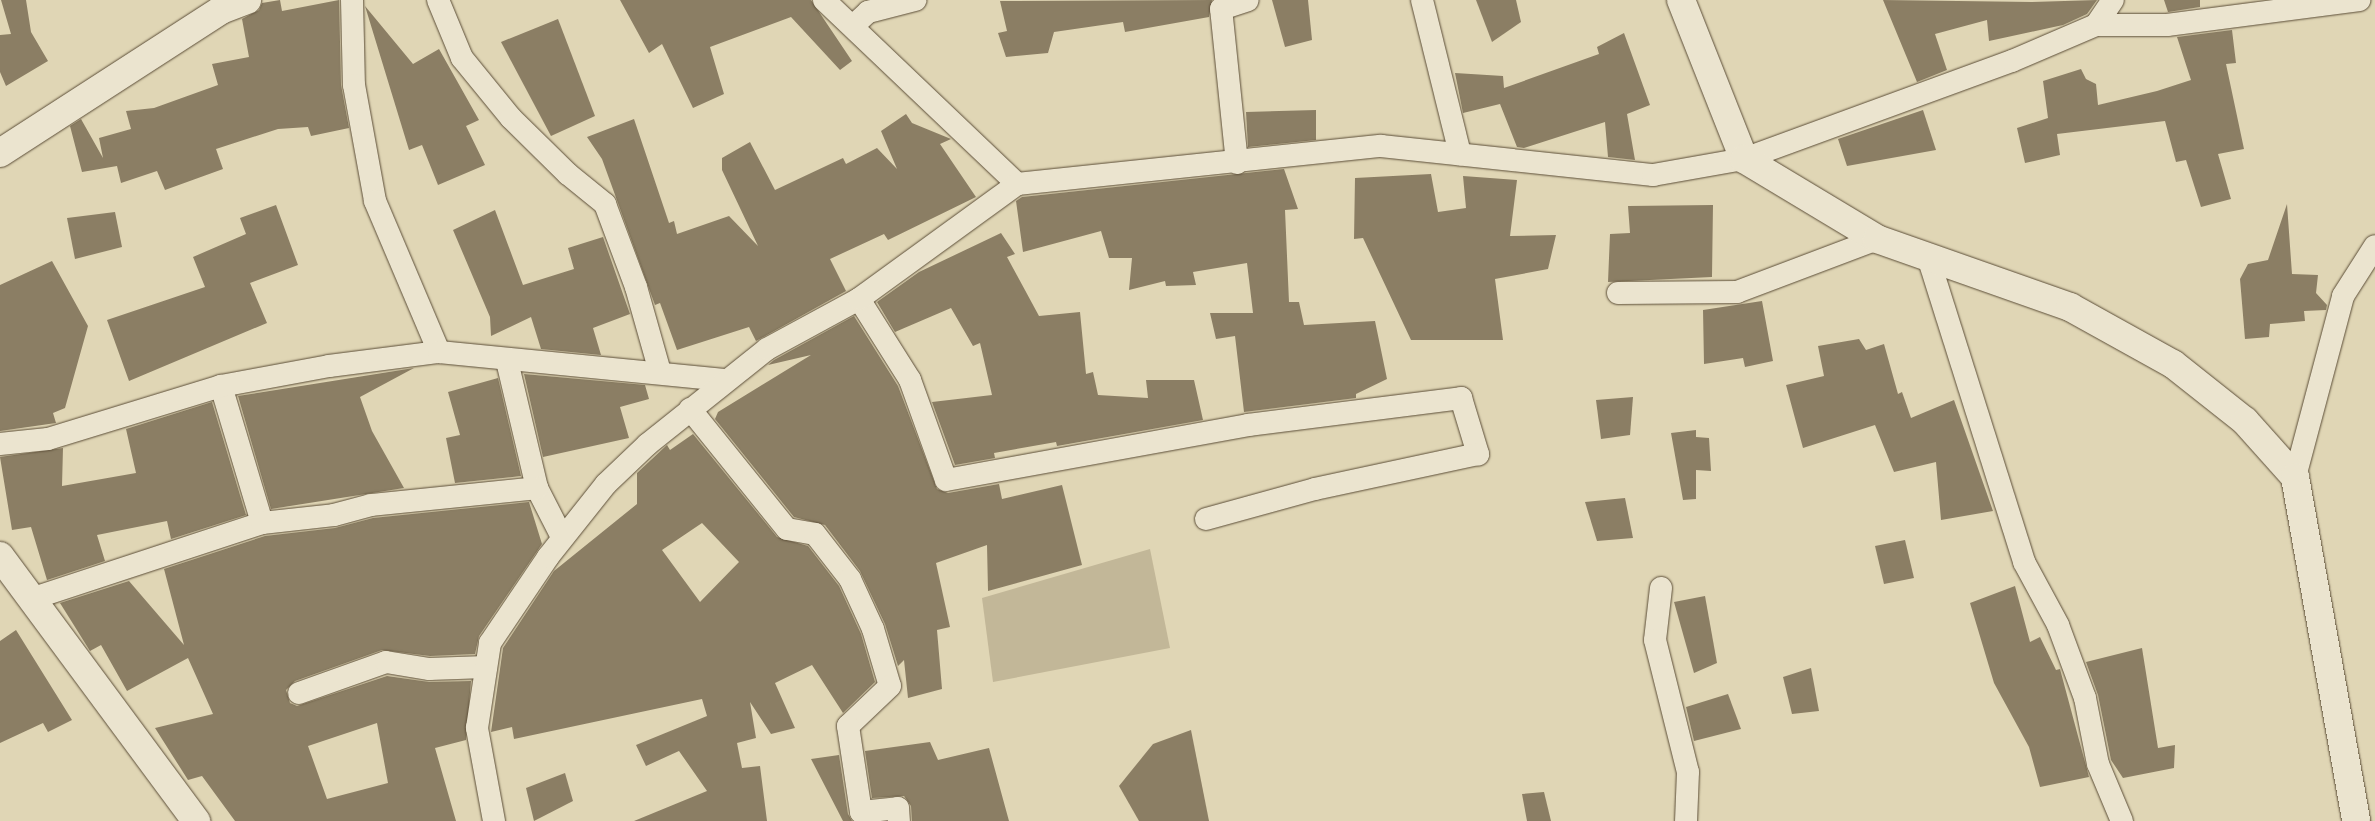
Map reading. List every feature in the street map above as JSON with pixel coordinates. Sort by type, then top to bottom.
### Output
[{"type":"street","points":[[0,153],[221,10],[247,0]]},
{"type":"street","points":[[352,0],[354,85],[375,201],[439,352]]},
{"type":"street","points":[[438,0],[462,58],[511,118],[568,174],[606,204],[636,287],[660,372]]},
{"type":"street","points":[[824,0],[1017,184]]},
{"type":"street","points":[[853,26],[868,12],[914,0]]},
{"type":"street","points":[[1237,163],[1221,9],[1248,0]]},
{"type":"street","points":[[1422,0],[1460,154]]},
{"type":"street","points":[[1681,0],[1744,159],[1877,239],[2070,307],[2173,364],[2245,421],[2295,477]]},
{"type":"street","points":[[2096,26],[2113,0]]},
{"type":"street","points":[[494,821],[477,728],[490,643],[562,537],[606,484],[690,409],[727,380],[767,349],[859,299],[1017,184],[1237,163],[1381,146],[1653,176],[1744,159],[2012,61],[2096,26],[2167,25],[2359,0]]},
{"type":"street","points":[[1618,293],[1737,292],[1877,239]]},
{"type":"street","points":[[2356,821],[2295,477],[2343,296],[2375,246]]},
{"type":"street","points":[[1928,257],[2024,562],[2058,625],[2085,698],[2098,764],[2122,821]]},
{"type":"street","points":[[859,299],[910,380],[946,480],[1248,426],[1461,398],[1478,454],[1315,489],[1206,519]]},
{"type":"street","points":[[0,444],[48,439],[220,386],[329,366],[439,352],[507,361],[660,372],[727,380]]},
{"type":"street","points":[[507,361],[536,488],[562,537]]},
{"type":"street","points":[[220,386],[262,523]]},
{"type":"street","points":[[690,409],[787,528],[815,534],[850,579],[873,629],[890,686],[848,726],[860,812],[898,808],[899,821]]},
{"type":"street","points":[[34,598],[262,523],[334,515],[371,505],[536,488]]},
{"type":"street","points":[[0,556],[34,598],[196,821]]},
{"type":"street","points":[[1661,588],[1655,640],[1688,772],[1686,821]]},
{"type":"street","points":[[299,693],[386,662],[429,669],[486,666]]},
{"type":"shaded area","points":[[1150,549],[1170,648],[993,682],[982,598]]},
{"type":"building","points":[[1,0],[26,0],[31,32],[48,61],[6,86],[0,72],[0,35],[11,34]]},
{"type":"building","points":[[280,0],[282,11],[339,0],[341,85],[349,128],[311,136],[308,127],[278,129],[216,149],[223,169],[165,190],[157,171],[121,183],[117,166],[82,172],[70,126],[81,119],[103,158],[99,138],[131,129],[126,111],[154,108],[218,85],[212,64],[249,57],[242,19],[259,10],[262,3]]},
{"type":"building","points":[[620,0],[811,0],[852,61],[840,70],[791,17],[710,47],[724,94],[693,108],[662,44],[649,53]]},
{"type":"building","points":[[1212,0],[1209,17],[1125,32],[1123,22],[1054,32],[1048,53],[1006,57],[998,33],[1007,31],[1000,1]]},
{"type":"building","points":[[1272,0],[1308,0],[1312,40],[1285,47]]},
{"type":"building","points":[[1476,0],[1516,0],[1521,22],[1492,42]]},
{"type":"building","points":[[1883,0],[2032,2],[2097,0],[2087,14],[2063,25],[1989,41],[1987,20],[1935,34],[1947,70],[1917,82]]},
{"type":"building","points":[[2164,0],[2200,0],[2200,7],[2168,12]]},
{"type":"building","points":[[365,6],[413,64],[439,49],[479,120],[466,126],[485,165],[438,185],[422,145],[409,150]]},
{"type":"building","points":[[558,19],[595,116],[551,136],[501,42]]},
{"type":"building","points":[[2232,30],[2236,63],[2226,64],[2244,149],[2218,154],[2231,199],[2201,207],[2186,160],[2176,162],[2165,121],[2057,134],[2060,155],[2025,163],[2017,128],[2048,118],[2043,81],[2081,69],[2086,79],[2096,84],[2098,105],[2157,91],[2191,80],[2177,37]]},
{"type":"building","points":[[1624,33],[1650,105],[1627,114],[1635,160],[1608,157],[1605,122],[1524,148],[1517,147],[1500,104],[1463,113],[1455,73],[1503,76],[1504,88],[1599,54],[1597,47]]},
{"type":"building","points":[[1316,110],[1316,140],[1248,147],[1246,112]]},
{"type":"building","points":[[1923,110],[1936,150],[1847,166],[1838,139]]},
{"type":"building","points":[[906,114],[912,123],[951,139],[940,144],[976,197],[888,240],[884,234],[830,259],[846,291],[756,341],[749,327],[677,350],[660,303],[655,305],[602,159],[587,137],[634,119],[669,223],[674,221],[677,234],[729,216],[758,246],[722,170],[722,158],[750,142],[775,190],[843,158],[846,164],[877,148],[897,169],[881,131]]},
{"type":"building","points":[[1284,169],[1298,209],[1285,210],[1289,302],[1299,302],[1304,325],[1375,321],[1387,379],[1356,394],[1356,398],[1244,412],[1235,336],[1216,339],[1210,313],[1253,313],[1247,263],[1193,272],[1196,285],[1166,286],[1165,281],[1129,290],[1132,258],[1109,258],[1101,231],[1023,252],[1016,201],[1022,197]]},
{"type":"building","points":[[1431,174],[1438,212],[1466,208],[1463,176],[1517,180],[1510,236],[1556,235],[1548,269],[1495,279],[1503,340],[1411,340],[1363,238],[1354,239],[1355,178]]},
{"type":"building","points":[[2287,204],[2292,274],[2318,275],[2316,293],[2327,305],[2326,310],[2304,311],[2305,321],[2270,324],[2269,337],[2245,339],[2240,279],[2248,264],[2268,260]]},
{"type":"building","points":[[276,205],[298,265],[250,283],[267,323],[129,381],[107,320],[205,287],[193,257],[246,234],[240,218]]},
{"type":"building","points":[[1713,205],[1712,277],[1608,282],[1610,234],[1630,233],[1628,206]]},
{"type":"building","points":[[495,210],[523,285],[574,269],[568,248],[603,237],[630,314],[593,328],[601,355],[541,349],[531,317],[491,336],[490,317],[453,230]]},
{"type":"building","points":[[115,212],[122,247],[75,259],[67,218]]},
{"type":"building","points":[[1001,233],[1015,254],[1007,257],[1039,316],[1080,312],[1086,374],[1093,372],[1098,395],[1148,398],[1146,380],[1194,380],[1203,420],[1057,446],[1056,442],[994,453],[995,458],[955,465],[932,402],[992,395],[980,343],[973,346],[951,308],[895,332],[877,302],[919,272]]},
{"type":"building","points":[[52,261],[88,326],[65,408],[53,413],[56,423],[0,431],[0,285]]},
{"type":"building","points":[[1762,301],[1773,361],[1745,367],[1743,358],[1704,364],[1703,310]]},
{"type":"building","points":[[854,316],[898,386],[937,489],[948,493],[999,484],[1002,499],[1062,485],[1082,565],[988,591],[987,545],[936,563],[950,627],[937,630],[942,689],[908,698],[904,660],[898,666],[885,624],[860,571],[825,525],[794,517],[715,419],[718,412],[811,355],[768,365],[774,360]]},
{"type":"building","points":[[1859,339],[1866,350],[1884,344],[1898,394],[1902,392],[1911,418],[1954,400],[1993,511],[1941,520],[1936,462],[1894,472],[1875,425],[1803,448],[1786,385],[1824,376],[1818,346]]},
{"type":"building","points":[[414,368],[360,397],[372,431],[404,488],[271,509],[238,396]]},
{"type":"building","points":[[524,374],[645,385],[649,399],[620,407],[629,438],[543,457]]},
{"type":"building","points":[[498,378],[521,476],[455,483],[446,438],[460,435],[448,392]]},
{"type":"building","points":[[1633,397],[1630,435],[1601,439],[1596,400]]},
{"type":"building","points":[[212,402],[246,515],[171,539],[167,521],[97,535],[105,561],[47,580],[31,527],[12,530],[0,457],[63,448],[62,486],[136,473],[126,429]]},
{"type":"building","points":[[1696,430],[1696,437],[1709,438],[1711,471],[1696,470],[1696,499],[1683,500],[1671,433]]},
{"type":"building","points":[[693,434],[777,537],[808,546],[839,586],[861,634],[875,682],[843,713],[812,665],[775,683],[795,728],[771,734],[750,702],[756,738],[737,743],[742,768],[760,766],[767,821],[634,821],[707,791],[679,751],[646,766],[636,745],[707,716],[702,699],[514,739],[512,727],[491,732],[503,648],[554,571],[637,504],[637,473],[667,445],[670,450]],"holes":[[[702,523],[739,562],[700,602],[662,550]]]},
{"type":"building","points":[[1625,498],[1633,538],[1597,541],[1585,502]]},
{"type":"building","points":[[529,502],[542,544],[479,636],[475,654],[430,656],[382,650],[295,681],[286,690],[290,703],[297,706],[387,676],[429,682],[471,681],[466,740],[435,748],[456,821],[235,821],[202,776],[188,780],[155,728],[213,714],[188,658],[127,691],[101,645],[90,651],[60,603],[129,581],[184,645],[164,569],[265,536],[335,528],[373,518]],"holes":[[[377,723],[388,783],[327,799],[308,746]]]},
{"type":"building","points":[[1905,540],[1914,578],[1884,584],[1875,546]]},
{"type":"building","points":[[2015,586],[2030,642],[2040,637],[2056,670],[2060,669],[2089,777],[2040,787],[2029,747],[1994,683],[1970,603]]},
{"type":"building","points":[[1705,596],[1717,663],[1694,673],[1674,602]]},
{"type":"building","points":[[16,630],[72,720],[48,732],[43,723],[0,743],[0,641]]},
{"type":"building","points":[[2142,648],[2158,748],[2175,745],[2174,768],[2123,778],[2111,760],[2098,695],[2086,662]]},
{"type":"building","points":[[1811,668],[1819,711],[1792,714],[1783,677]]},
{"type":"building","points":[[1728,694],[1741,729],[1694,741],[1686,707]]},
{"type":"building","points":[[1191,730],[1209,821],[1139,821],[1119,786],[1153,744]]},
{"type":"building","points":[[930,742],[938,760],[989,748],[1009,821],[912,821],[911,806],[904,796],[872,798],[865,751]]},
{"type":"building","points":[[839,755],[848,814],[852,821],[843,821],[811,759]]},
{"type":"building","points":[[565,773],[573,801],[534,821],[526,788]]},
{"type":"building","points":[[1544,792],[1551,821],[1527,821],[1522,794]]}]
